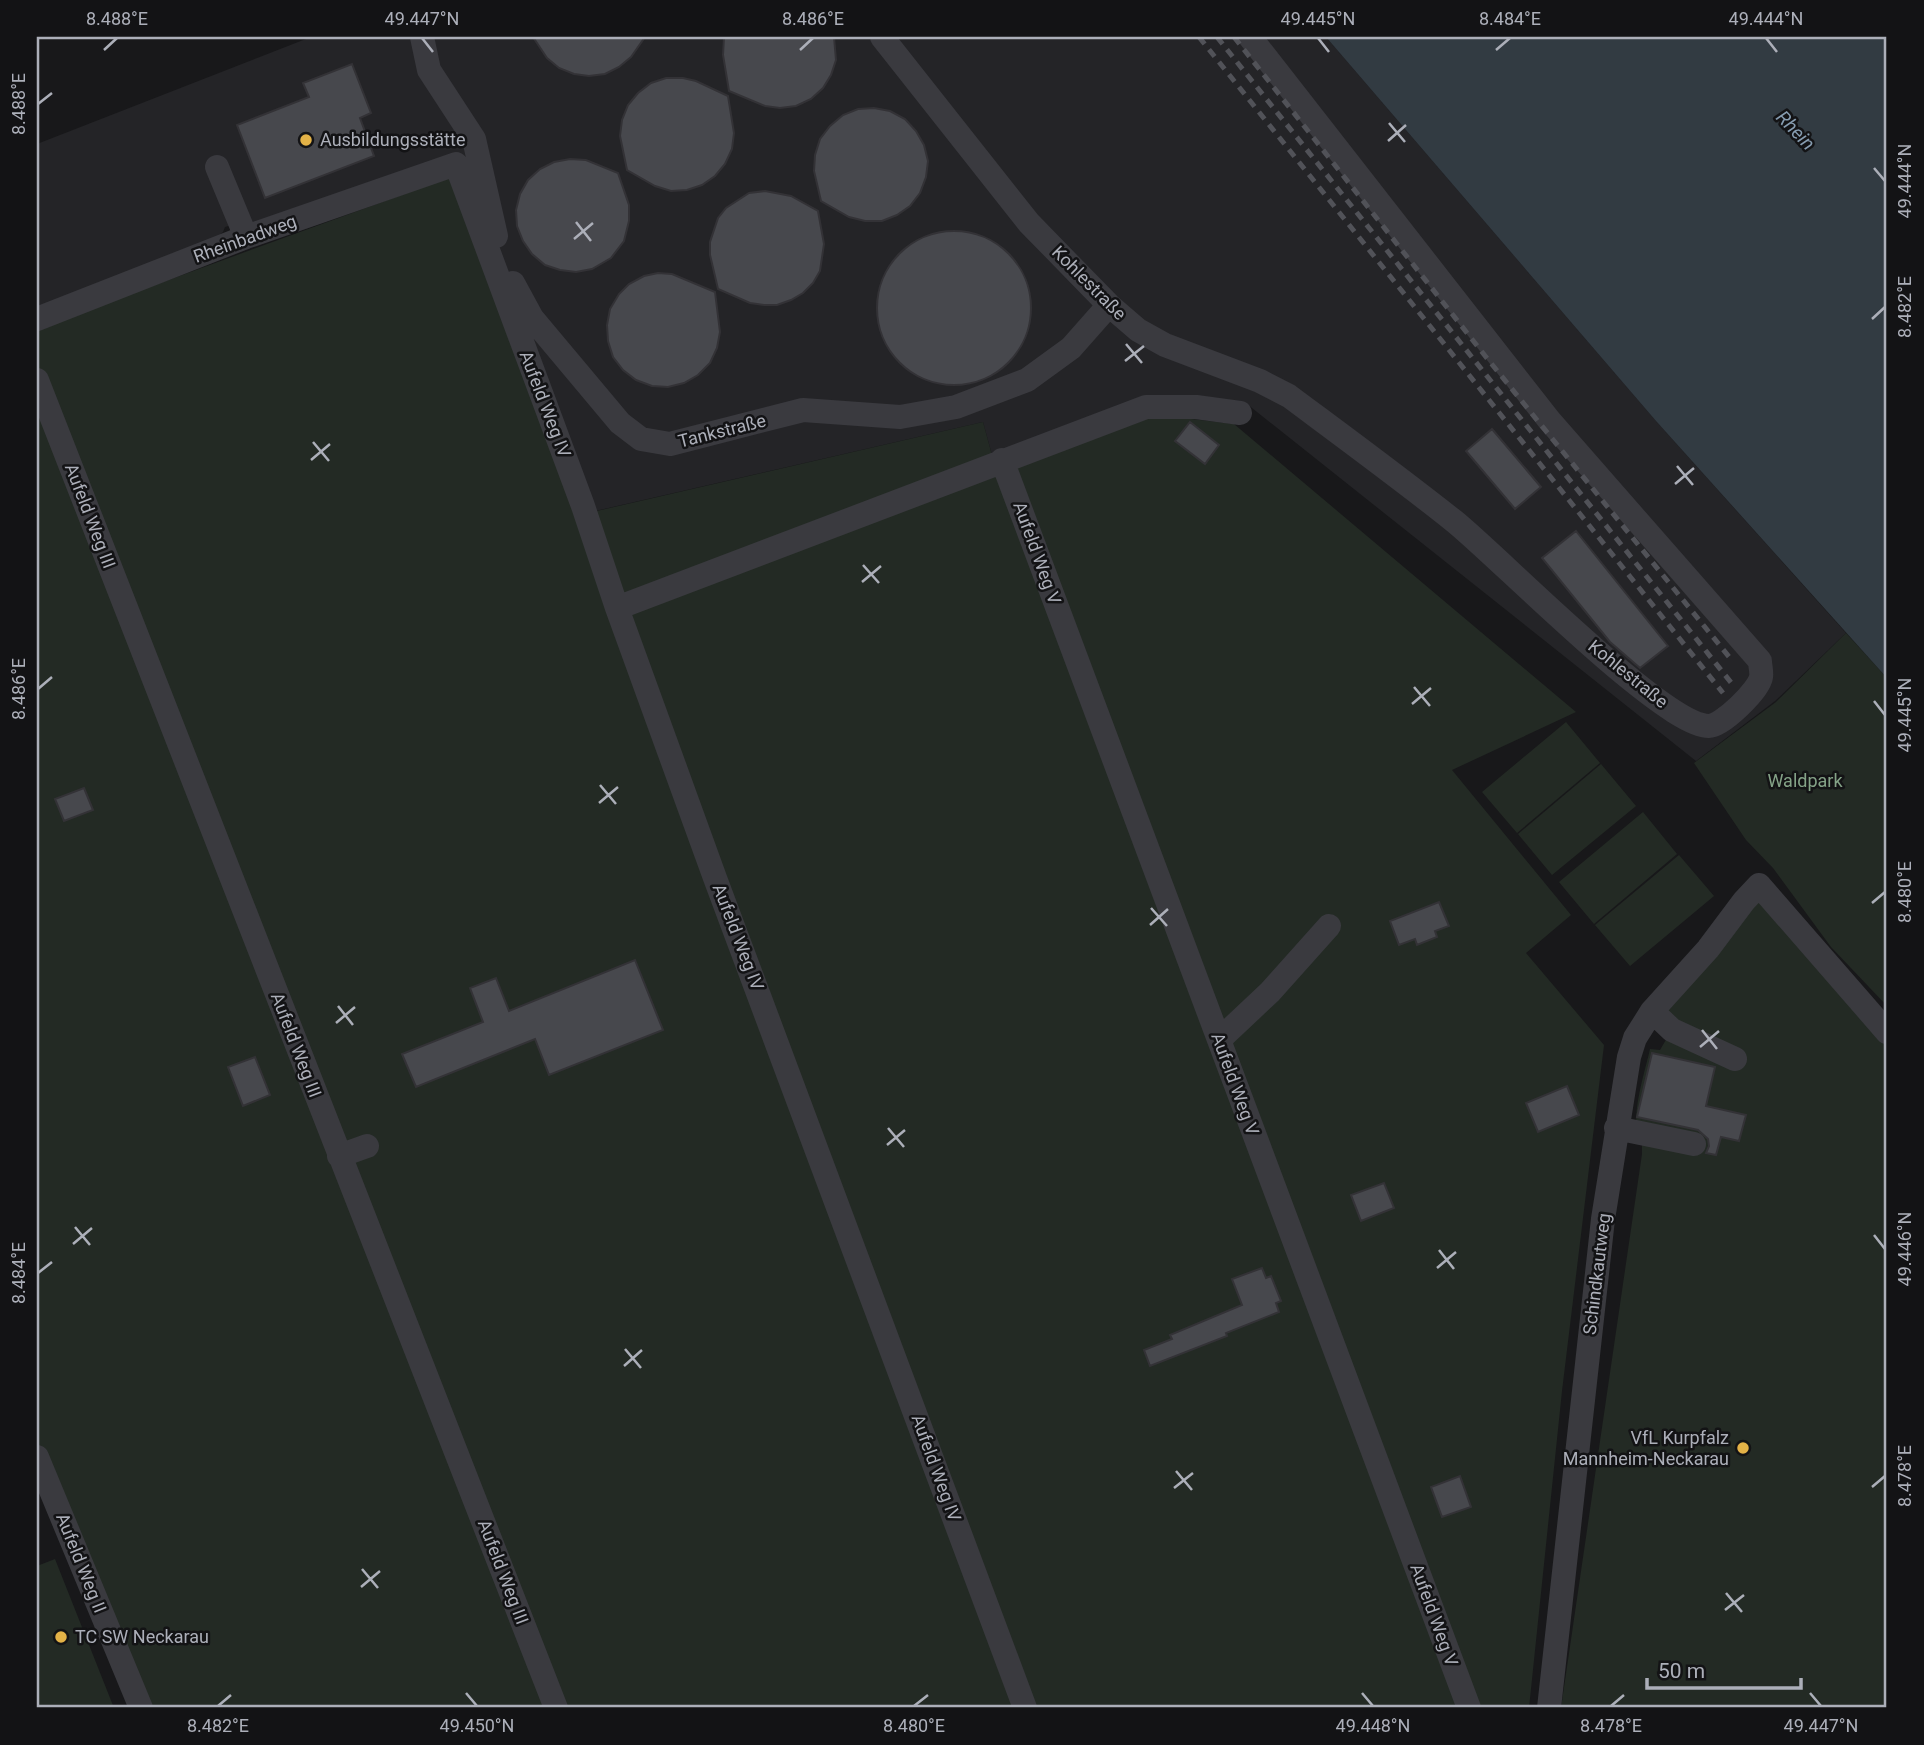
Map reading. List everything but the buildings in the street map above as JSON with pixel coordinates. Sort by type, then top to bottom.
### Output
[{"type":"street","name":"Tankstraße","points":[[422,37],[429,70],[474,139],[496,238],[511,279],[532,318],[621,423],[641,439],[670,444],[803,410],[900,417],[956,407],[1027,380],[1071,348],[1109,305]]},
{"type":"street","name":"Kohlestraße","points":[[882,37],[1029,223],[1109,305],[1138,330],[1165,345],[1260,381],[1289,396],[1455,522],[1643,690],[1683,718],[1709,726],[1722,721],[1754,690],[1761,677],[1760,661],[1549,420],[1250,37]]},
{"type":"street","name":"Rheinbadweg","points":[[37,319],[246,237],[456,164]]},
{"type":"street","name":"Aufeld Weg IV","points":[[456,164],[583,506],[617,608],[1025,1708]]},
{"type":"street","points":[[217,167],[246,237]]},
{"type":"street","name":"Aufeld Weg III","points":[[37,380],[556,1708]]},
{"type":"street","points":[[617,608],[1146,407],[1196,407],[1240,413]]},
{"type":"street","name":"Aufeld Weg V","points":[[1002,460],[1469,1708]]},
{"type":"street","name":"Schindkautweg","points":[[1549,1708],[1584,1380],[1616,1128],[1629,1057],[1647,1018],[1709,949],[1759,885],[1887,1032]]},
{"type":"street","points":[[1219,1040],[1270,992],[1329,926]]},
{"type":"street","points":[[1647,1018],[1735,1059]]},
{"type":"street","points":[[1616,1128],[1694,1144]]},
{"type":"street","points":[[339,1156],[367,1146]]},
{"type":"street","name":"Aufeld Weg II","points":[[37,1457],[141,1708]]},
{"type":"shaded area","points":[[311,37],[1326,37],[1656,421],[1846,633],[1775,701],[1696,761],[1247,404],[992,455],[983,422],[591,512],[459,157],[256,228],[240,222],[225,227],[216,238],[37,310],[37,144]]},
{"type":"green space","points":[[451,177],[575,516],[983,422],[996,470],[1149,414],[1234,424],[1576,712],[1452,770],[1571,915],[1526,953],[1604,1045],[1562,1391],[1529,1708],[147,1708],[52,1482],[37,1491],[37,328]]},
{"type":"green space","name":"Waldpark","points":[[1846,633],[1887,678],[1887,1006],[1831,947],[1773,868],[1746,840],[1694,763],[1776,702]]},
{"type":"green space","points":[[1566,722],[1600,763],[1517,833],[1482,792]]},
{"type":"green space","points":[[1601,764],[1636,806],[1552,875],[1518,834]]},
{"type":"green space","points":[[1643,812],[1677,854],[1594,924],[1559,882]]},
{"type":"green space","points":[[1679,855],[1714,896],[1630,966],[1595,925]]},
{"type":"green space","name":"VfL Kurpfalz Mannheim-Neckarau","points":[[1757,898],[1887,1043],[1887,1708],[1561,1708],[1642,1154],[1636,1125],[1638,1098],[1650,1049],[1660,1050],[1674,1026],[1667,1009]]},
{"type":"green space","name":"TC SW Neckarau","points":[[55,1559],[114,1708],[37,1708],[37,1566]]},
{"type":"water","name":"Rhein","points":[[1326,37],[1887,37],[1887,678],[1656,421]]},
{"type":"railway","points":[[1199,37],[1723,693]]},
{"type":"railway","points":[[1217,37],[1733,685]]},
{"type":"railway","points":[[1234,37],[1486,357],[1730,658]]},
{"type":"place","name":"Ausbildungsstätte","points":[[306,140]]},
{"type":"place","name":"VfL Kurpfalz Mannheim-Neckarau","points":[[1743,1448]]},
{"type":"place","name":"TC SW Neckarau","points":[[61,1637]]}]
